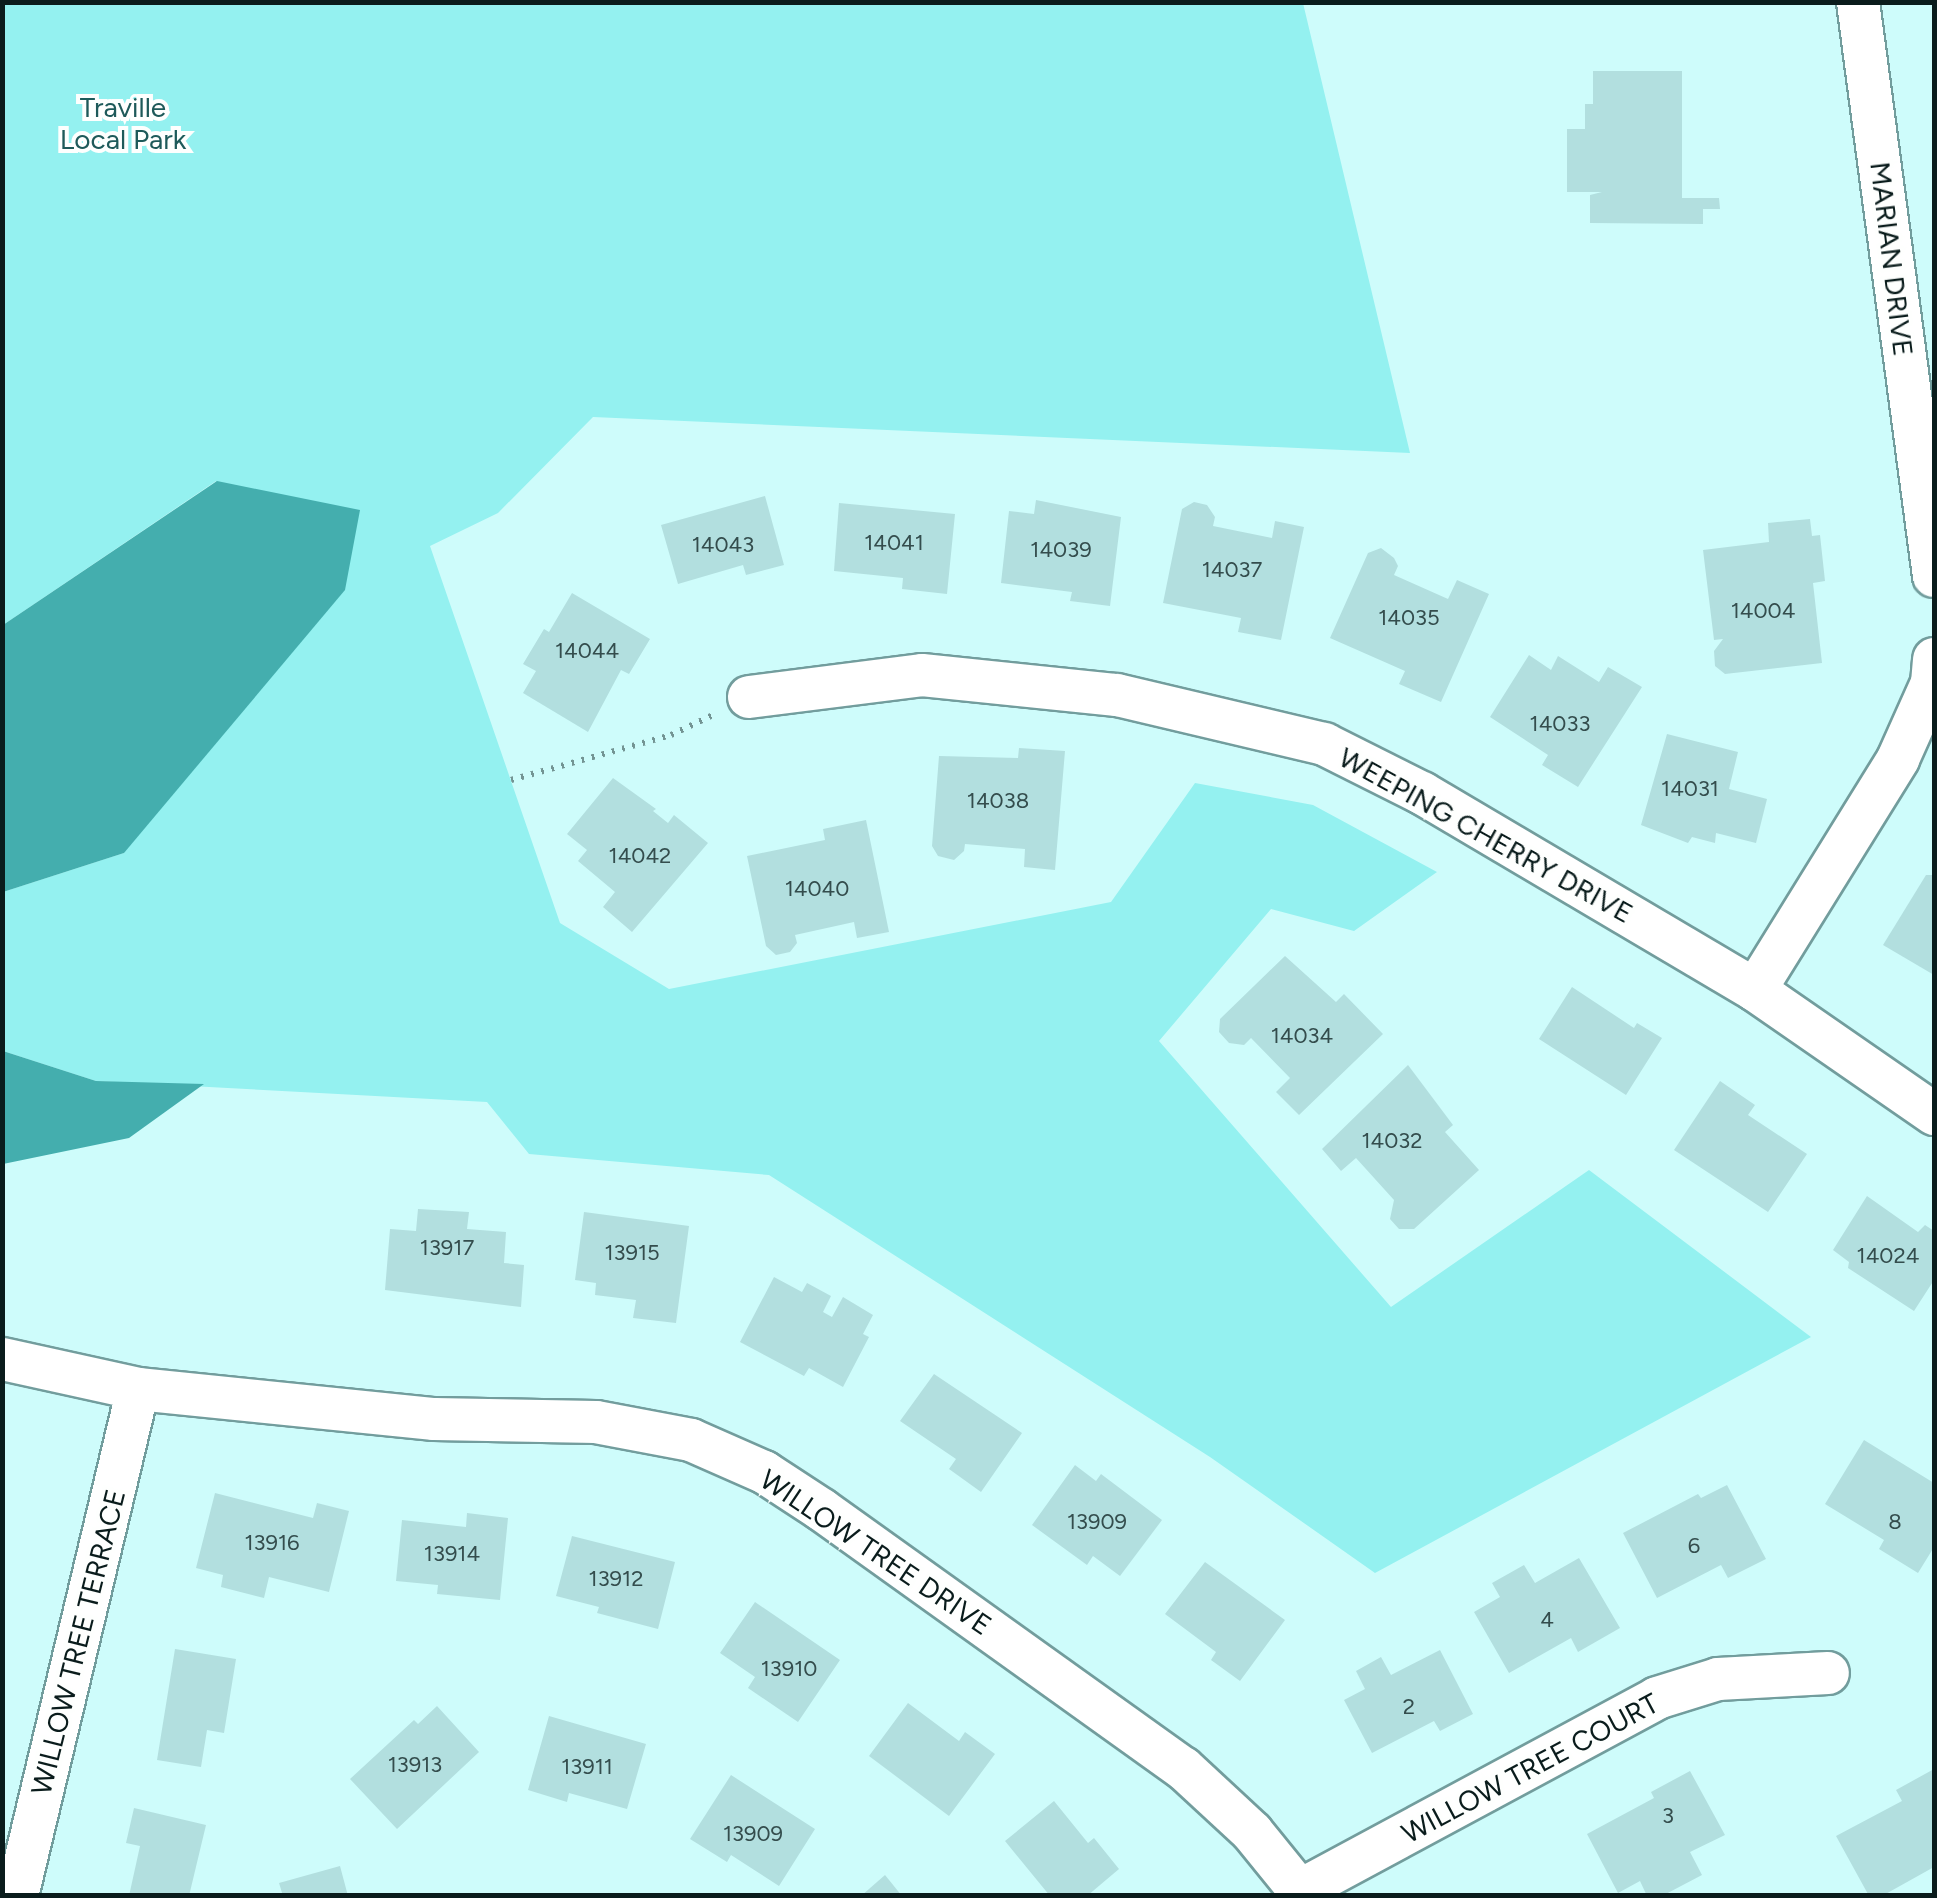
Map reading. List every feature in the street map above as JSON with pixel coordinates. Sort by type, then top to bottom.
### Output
[{"type":"street","name":"MARIAN DRIVE","points":[[1858,2],[1926,460],[1934,576]]},
{"type":"street","points":[[1756,990],[1898,759],[1932,683],[1934,659]]},
{"type":"street","name":"WEEPING CHERRY DRIVE","points":[[749,697],[922,675],[1116,695],[1324,744],[1422,793],[1756,990],[1934,1114]]},
{"type":"street","name":"WILLOW TREE DRIVE","points":[[2,1359],[138,1389],[434,1419],[596,1422],[709,1448],[764,1472],[822,1510],[1183,1768],[1252,1832],[1302,1893]]},
{"type":"street","name":"WILLOW TREE TERRACE","points":[[16,1896],[138,1389]]},
{"type":"street","name":"WILLOW TREE COURT","points":[[1302,1893],[1656,1698],[1718,1679],[1828,1673]]},
{"type":"path","points":[[511,780],[671,735],[749,697]]},
{"type":"green space","name":"Traville Local Park","points":[[3,3],[1303,3],[1410,453],[593,417],[498,513],[430,546],[560,923],[669,989],[1111,902],[1195,783],[1313,805],[1437,872],[1354,931],[1271,909],[1159,1041],[1391,1307],[1589,1170],[1811,1337],[1375,1573],[1210,1457],[769,1175],[529,1154],[487,1102],[96,1081],[3,1051],[3,892],[124,853],[216,481],[3,625]]},
{"type":"shaded area","points":[[217,481],[360,510],[345,590],[124,853],[3,892],[3,625]]},
{"type":"shaded area","points":[[3,1051],[96,1081],[204,1084],[129,1138],[3,1164]]},
{"type":"building","points":[[1593,71],[1682,71],[1682,198],[1719,198],[1720,209],[1703,209],[1703,224],[1590,223],[1590,195],[1602,192],[1567,192],[1567,129],[1585,129],[1585,104],[1593,104]]},
{"type":"building","points":[[765,496],[784,565],[746,575],[743,565],[678,584],[661,525]]},
{"type":"building","points":[[1036,500],[1121,517],[1110,606],[1070,601],[1072,592],[1001,583],[1009,511],[1034,514]]},
{"type":"building","points":[[1194,502],[1207,505],[1215,517],[1213,526],[1272,538],[1275,521],[1304,527],[1281,640],[1238,632],[1241,618],[1163,603],[1182,509]]},
{"type":"building","points":[[839,503],[955,514],[947,594],[902,589],[903,578],[834,571]]},
{"type":"building","points":[[1810,519],[1812,536],[1820,535],[1825,581],[1813,583],[1822,663],[1725,674],[1715,666],[1714,651],[1723,639],[1714,640],[1703,550],[1769,542],[1768,523]]},
{"type":"building","points":[[1381,548],[1398,566],[1394,575],[1448,599],[1457,580],[1489,594],[1441,702],[1399,684],[1405,671],[1330,638],[1368,553]]},
{"type":"building","points":[[572,593],[650,639],[629,674],[621,670],[588,732],[523,693],[536,671],[523,664],[544,629],[549,632]]},
{"type":"building","points":[[1529,655],[1551,670],[1558,656],[1599,682],[1608,667],[1642,687],[1578,787],[1542,765],[1548,755],[1490,717]]},
{"type":"building","points":[[1667,734],[1738,752],[1729,789],[1767,799],[1756,843],[1716,833],[1715,843],[1692,837],[1688,843],[1641,825]]},
{"type":"building","points":[[1019,748],[1065,751],[1055,870],[1024,867],[1025,849],[965,844],[964,851],[954,860],[938,856],[932,846],[939,756],[1018,758]]},
{"type":"building","points":[[613,778],[656,809],[653,811],[668,823],[674,815],[708,843],[632,932],[603,907],[615,892],[578,861],[587,850],[567,834]]},
{"type":"building","points":[[866,820],[889,932],[857,938],[854,922],[795,935],[797,943],[790,952],[776,955],[766,946],[747,856],[825,840],[823,829]]},
{"type":"building","points":[[1926,875],[1934,875],[1934,975],[1883,945]]},
{"type":"building","points":[[1285,956],[1336,1002],[1344,994],[1383,1034],[1299,1115],[1276,1092],[1290,1078],[1251,1038],[1244,1045],[1229,1043],[1219,1032],[1220,1019]]},
{"type":"building","points":[[1572,987],[1634,1028],[1637,1023],[1662,1038],[1626,1095],[1539,1039]]},
{"type":"building","points":[[1408,1065],[1453,1125],[1445,1132],[1479,1170],[1414,1229],[1399,1229],[1390,1219],[1394,1200],[1356,1158],[1341,1171],[1322,1149]]},
{"type":"building","points":[[1720,1081],[1755,1105],[1748,1115],[1807,1154],[1768,1212],[1674,1150]]},
{"type":"building","points":[[1867,1196],[1918,1232],[1925,1225],[1934,1231],[1934,1280],[1914,1311],[1848,1268],[1849,1262],[1833,1250]]},
{"type":"building","points":[[418,1209],[469,1212],[467,1229],[506,1232],[504,1263],[524,1265],[521,1307],[385,1290],[390,1229],[416,1231]]},
{"type":"building","points":[[584,1212],[689,1226],[676,1323],[633,1318],[636,1300],[595,1295],[596,1283],[575,1280]]},
{"type":"building","points":[[774,1277],[802,1292],[807,1283],[831,1296],[823,1312],[832,1317],[843,1297],[873,1315],[863,1334],[869,1337],[843,1387],[809,1368],[804,1376],[740,1342]]},
{"type":"building","points":[[934,1374],[1022,1433],[981,1492],[949,1469],[956,1459],[900,1421]]},
{"type":"building","points":[[1864,1440],[1934,1483],[1934,1547],[1918,1573],[1879,1549],[1884,1540],[1825,1504]]},
{"type":"building","points":[[1075,1465],[1096,1481],[1101,1474],[1162,1520],[1120,1576],[1093,1556],[1087,1565],[1032,1525]]},
{"type":"building","points":[[1727,1485],[1766,1559],[1728,1578],[1721,1565],[1657,1598],[1623,1533],[1698,1494],[1701,1498]]},
{"type":"building","points":[[215,1493],[313,1518],[317,1503],[349,1511],[329,1592],[269,1577],[264,1598],[221,1587],[223,1575],[196,1568]]},
{"type":"building","points":[[467,1513],[508,1518],[500,1600],[437,1594],[438,1585],[396,1581],[402,1520],[466,1527]]},
{"type":"building","points":[[572,1536],[675,1562],[658,1629],[597,1613],[599,1607],[556,1596]]},
{"type":"building","points":[[1579,1558],[1620,1628],[1578,1652],[1571,1638],[1509,1673],[1474,1612],[1500,1597],[1492,1583],[1524,1565],[1535,1583]]},
{"type":"building","points":[[1205,1562],[1285,1620],[1240,1681],[1211,1660],[1216,1652],[1165,1614]]},
{"type":"building","points":[[755,1602],[840,1660],[798,1722],[748,1688],[755,1677],[720,1653]]},
{"type":"building","points":[[175,1649],[236,1659],[224,1733],[207,1730],[201,1767],[157,1760]]},
{"type":"building","points":[[1440,1650],[1473,1714],[1440,1731],[1434,1721],[1372,1753],[1344,1700],[1365,1689],[1356,1671],[1381,1657],[1391,1675]]},
{"type":"building","points":[[908,1703],[959,1741],[965,1732],[995,1754],[949,1816],[869,1756]]},
{"type":"building","points":[[437,1706],[479,1752],[397,1829],[350,1779],[414,1720],[418,1724]]},
{"type":"building","points":[[549,1716],[646,1744],[627,1809],[569,1793],[567,1802],[528,1790]]},
{"type":"building","points":[[1934,1769],[1934,1867],[1882,1896],[1869,1896],[1836,1836],[1902,1801],[1896,1790]]},
{"type":"building","points":[[1690,1771],[1725,1835],[1690,1852],[1702,1875],[1662,1896],[1647,1896],[1640,1881],[1618,1893],[1587,1834],[1654,1798],[1651,1792]]},
{"type":"building","points":[[731,1775],[815,1829],[779,1886],[731,1855],[727,1862],[690,1839]]},
{"type":"building","points":[[1054,1801],[1088,1843],[1094,1838],[1119,1869],[1087,1896],[1050,1896],[1005,1841]]},
{"type":"building","points":[[134,1808],[206,1825],[189,1896],[129,1896],[140,1846],[126,1843]]},
{"type":"building","points":[[340,1866],[348,1896],[283,1896],[279,1883]]},
{"type":"building","points":[[885,1875],[902,1896],[861,1896]]}]
